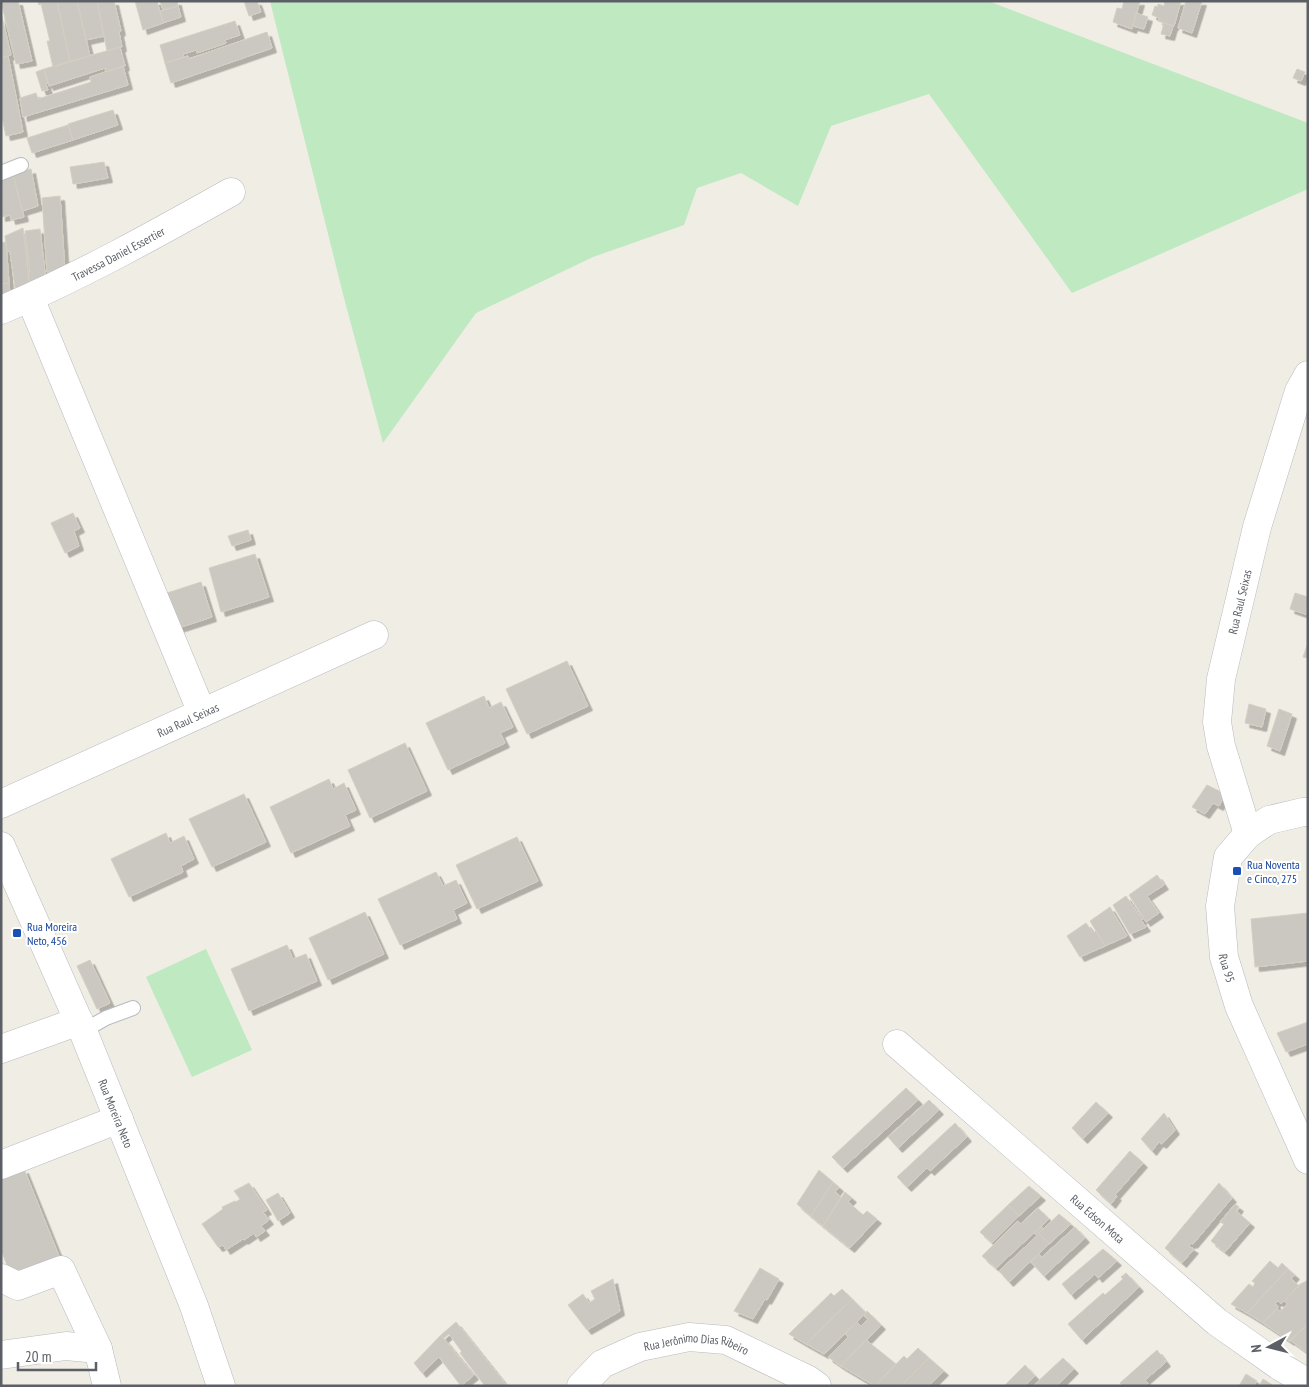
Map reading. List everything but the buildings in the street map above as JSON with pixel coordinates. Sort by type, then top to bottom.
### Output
[{"type":"street","name":"Travessa Daniel Essertier","points":[[1,310],[114,257],[231,192]]},
{"type":"street","points":[[30,298],[202,713]]},
{"type":"street","name":"Rua Raul Seixas","points":[[1248,834],[1234,790],[1217,722],[1221,679],[1257,527],[1299,390],[1308,374]]},
{"type":"street","name":"Rua Raul Seixas","points":[[1,804],[374,635]]},
{"type":"street","name":"Rua 95","points":[[1308,812],[1269,820],[1248,834],[1228,857],[1220,906],[1224,957],[1239,1006],[1308,1160]]},
{"type":"street","name":"Rua Moreira Neto","points":[[1,846],[81,1026],[119,1119],[194,1306],[220,1386]]},
{"type":"street","points":[[1,1048],[81,1026]]},
{"type":"street","name":"Rua Edson Mota","points":[[897,1044],[1217,1322],[1308,1384]]},
{"type":"street","points":[[1,1165],[119,1119]]},
{"type":"street","points":[[1,1278],[18,1286],[61,1270],[98,1349],[107,1386]]},
{"type":"street","name":"Rua Jerônimo Dias Ribeiro","points":[[581,1386],[602,1364],[640,1347],[689,1337],[726,1340],[811,1383]]},
{"type":"street","points":[[1,1355],[66,1346],[98,1349]]},
{"type":"lane","points":[[1,172],[21,166]]},
{"type":"lane","points":[[81,1026],[133,1008]]},
{"type":"green space","points":[[270,1],[988,1],[1308,123],[1308,189],[1072,293],[929,94],[831,126],[798,206],[741,173],[697,188],[684,225],[593,257],[476,313],[383,443],[344,298]]},
{"type":"green space","points":[[206,949],[252,1050],[192,1077],[146,977]]},
{"type":"place","name":"Rua Noventa e Cinco, 275","points":[[1237,871]]},
{"type":"place","name":"Rua Moreira Neto, 456","points":[[17,933]]}]
